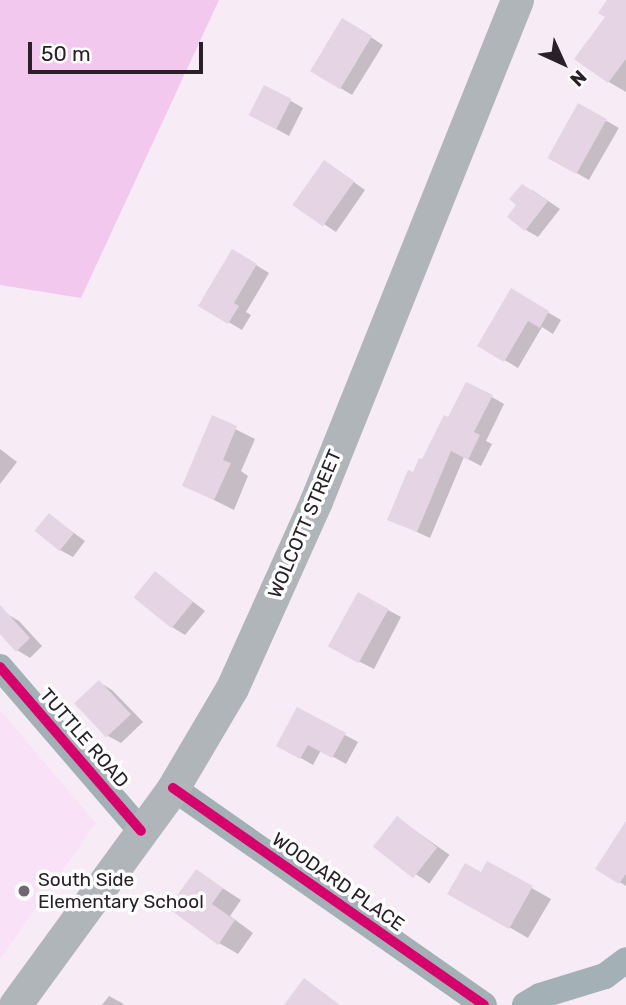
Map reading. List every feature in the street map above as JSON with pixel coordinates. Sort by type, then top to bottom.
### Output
[{"type":"main road","name":"WOLCOTT STREET","points":[[15,1005],[173,788],[232,688],[284,577],[517,0]]},
{"type":"street","name":"TUTTLE ROAD","points":[[0,667],[141,831]]},
{"type":"street","name":"WOODARD PLACE","points":[[173,788],[484,1005]]},
{"type":"street","points":[[524,1005],[540,996],[604,976],[626,960]]},
{"type":"shaded area","points":[[0,0],[219,0],[81,298],[0,285]]},
{"type":"shaded area","name":"South Side Elementary School","points":[[0,710],[96,823],[0,959]]},
{"type":"building","points":[[607,0],[626,0],[626,59],[608,83],[574,59],[605,17],[598,13]]},
{"type":"building","points":[[342,18],[372,36],[340,89],[310,71]]},
{"type":"building","points":[[264,85],[292,99],[276,129],[249,115]]},
{"type":"building","points":[[578,103],[607,119],[576,174],[547,158]]},
{"type":"building","points":[[324,160],[354,181],[323,226],[292,205]]},
{"type":"building","points":[[522,184],[548,201],[525,231],[507,217],[516,205],[509,199]]},
{"type":"building","points":[[232,249],[257,264],[234,303],[239,306],[228,324],[198,306]]},
{"type":"building","points":[[511,288],[549,311],[540,328],[528,321],[504,362],[477,346]]},
{"type":"building","points":[[466,382],[493,395],[474,432],[480,435],[468,460],[451,451],[417,532],[387,520],[408,470],[413,472],[419,458],[422,459],[444,415],[448,417]]},
{"type":"building","points":[[212,415],[237,426],[223,460],[231,463],[214,500],[182,486]]},
{"type":"building","points":[[49,513],[74,533],[59,551],[35,531]]},
{"type":"building","points":[[155,571],[193,602],[172,628],[134,597]]},
{"type":"building","points":[[358,592],[389,609],[359,663],[328,646]]},
{"type":"building","points":[[0,605],[30,638],[16,652],[0,634]]},
{"type":"building","points":[[99,680],[131,714],[106,738],[74,703]]},
{"type":"building","points":[[297,707],[346,733],[332,758],[308,745],[300,759],[276,746]]},
{"type":"building","points":[[397,816],[437,847],[413,878],[373,847]]},
{"type":"building","points":[[626,821],[626,874],[619,884],[595,869]]},
{"type":"building","points":[[487,861],[533,886],[509,929],[447,894],[465,863],[481,872]]},
{"type":"building","points":[[196,869],[223,888],[212,904],[235,920],[218,945],[168,908]]},
{"type":"building","points":[[304,978],[340,1005],[284,1005]]},
{"type":"cycle path","points":[[0,667],[141,831]]},
{"type":"cycle path","points":[[173,788],[484,1005]]},
{"type":"place","name":"South Side Elementary School","points":[[24,891]]}]
